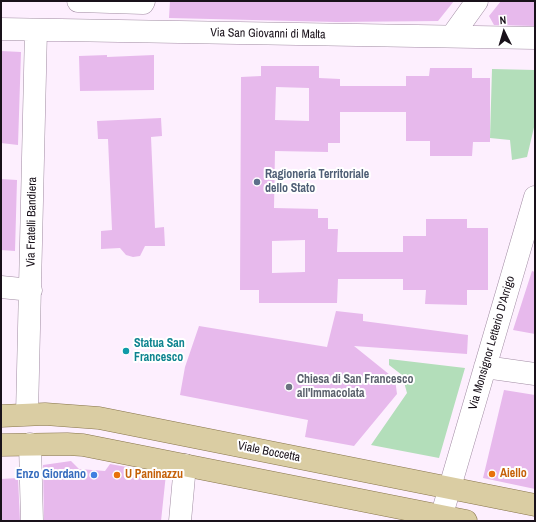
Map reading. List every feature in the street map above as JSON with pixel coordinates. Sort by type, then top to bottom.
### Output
[{"type":"main road","name":"Viale Boccetta","points":[[1,416],[28,414],[99,418],[535,505]]},
{"type":"main road","points":[[1,445],[83,445],[440,519],[466,521]]},
{"type":"street","points":[[78,1],[142,3],[144,1]]},
{"type":"street","points":[[452,36],[477,1]]},
{"type":"street","name":"Via San Giovanni di Malta","points":[[1,29],[535,38]]},
{"type":"street","name":"Via Fratelli Bandiera","points":[[28,414],[36,30]]},
{"type":"street","name":"Via Monsignor Letterio D'Arrigo","points":[[440,519],[535,197]]},
{"type":"street","points":[[1,287],[30,290]]},
{"type":"street","points":[[485,367],[535,374]]},
{"type":"street","points":[[30,444],[32,521]]},
{"type":"street","points":[[180,521],[185,465]]},
{"type":"green space","points":[[492,69],[535,70],[535,123],[527,157],[512,160],[510,140],[490,138]]},
{"type":"green space","points":[[389,359],[465,368],[439,458],[371,445],[407,393],[402,375],[389,365]]},
{"type":"building","points":[[170,1],[454,1],[438,21],[336,22],[169,18]]},
{"type":"building","points":[[501,1],[535,1],[535,26],[494,25],[489,16]]},
{"type":"building","points":[[1,51],[21,52],[18,145],[1,143]]},
{"type":"building","points":[[107,55],[107,57],[154,55],[154,90],[80,91],[79,56]]},
{"type":"building","name":"Ragioneria Territoriale dello Stato","points":[[261,66],[319,66],[319,78],[340,79],[340,86],[406,86],[406,76],[429,76],[430,68],[472,68],[472,78],[490,78],[490,142],[473,142],[472,156],[430,156],[430,141],[406,141],[406,112],[340,112],[340,143],[328,143],[328,152],[275,151],[274,208],[318,209],[318,218],[328,218],[328,229],[338,229],[337,252],[403,252],[403,236],[426,236],[426,219],[467,219],[467,228],[488,228],[488,290],[467,290],[467,305],[425,304],[426,290],[403,290],[403,279],[338,279],[337,303],[259,303],[259,290],[240,290],[241,77],[261,76]],"holes":[[[276,87],[309,88],[309,121],[275,120]],[[305,240],[305,272],[272,273],[272,241]]]},
{"type":"building","points":[[161,118],[162,136],[151,137],[155,228],[164,227],[165,246],[145,246],[140,256],[133,257],[126,255],[120,248],[101,249],[101,231],[112,230],[108,139],[98,139],[97,121]]},
{"type":"building","points":[[1,179],[17,180],[15,251],[1,250]]},
{"type":"building","points":[[532,271],[535,272],[535,334],[513,330]]},
{"type":"building","name":"Chiesa di San Francesco all'Immacolata","points":[[336,311],[363,314],[363,321],[468,335],[467,354],[354,346],[395,379],[397,394],[354,446],[305,437],[308,420],[180,395],[185,367],[199,326],[327,347]]},
{"type":"building","points":[[504,390],[535,395],[535,489],[483,478]]},
{"type":"building","points":[[71,461],[79,469],[105,471],[110,464],[166,474],[161,521],[44,521],[43,465]]},
{"type":"building","points":[[18,478],[20,521],[1,521],[1,479]]},
{"type":"place","name":"Ragioneria Territoriale dello Stato","points":[[257,182]]},
{"type":"place","name":"Statua San Francesco","points":[[126,351]]},
{"type":"place","name":"Chiesa di San Francesco all'Immacolata","points":[[289,387]]},
{"type":"place","name":"Aiello","points":[[492,474]]},
{"type":"place","name":"Enzo Giordano","points":[[94,475]]},
{"type":"place","name":"U Paninazzu","points":[[117,475]]}]
